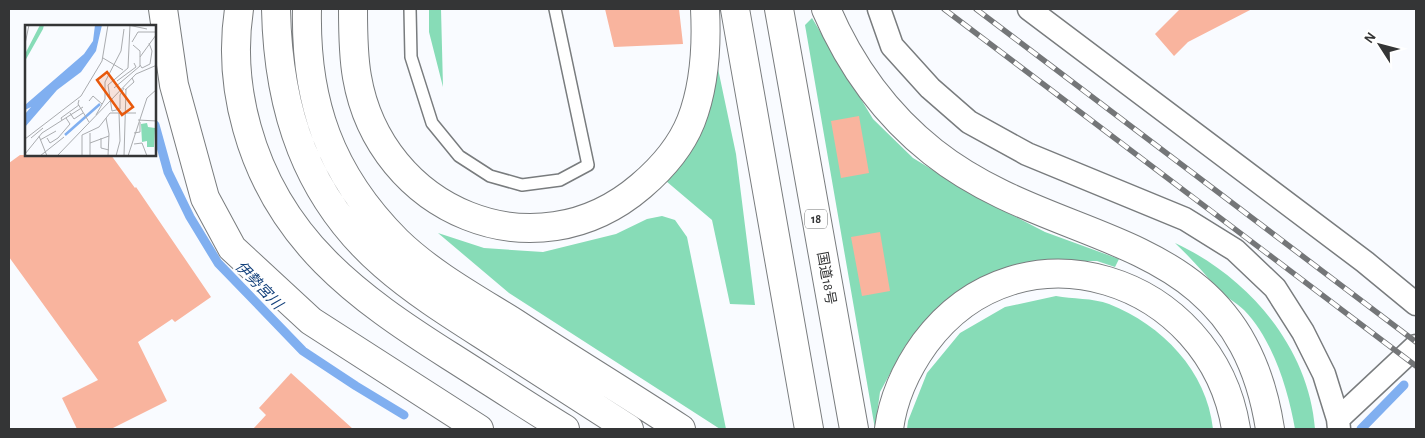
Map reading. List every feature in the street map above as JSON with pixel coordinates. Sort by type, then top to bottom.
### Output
[{"type":"main road","points":[[163,9],[174,85],[205,198],[232,248],[311,321],[479,429]]},
{"type":"main road","points":[[239,9],[235,44],[237,79],[252,147],[266,182],[285,215],[311,249],[338,276],[373,305],[564,429]]},
{"type":"main road","points":[[276,9],[277,41],[289,117],[318,185],[338,215],[361,243],[383,265],[443,310],[629,429]]},
{"type":"main road","points":[[307,9],[306,49],[311,87],[320,122],[339,162],[374,215],[398,242],[455,285],[674,425]]},
{"type":"main road","points":[[353,9],[357,78],[367,111],[383,145],[405,175],[432,197],[463,215],[494,226],[528,230],[562,226],[595,216],[626,199],[651,177],[674,151],[690,122],[701,90],[705,59],[705,9]]},
{"type":"main road","points":[[735,9],[809,429]]},
{"type":"main road","name":"国道18号","points":[[779,9],[854,429]]},
{"type":"main road","points":[[826,9],[855,66],[876,97],[934,153],[1002,194],[1126,244],[1162,264],[1192,285],[1219,309],[1241,340],[1257,373],[1270,429]]},
{"type":"main road","points":[[890,429],[899,390],[913,359],[936,330],[962,305],[991,288],[1018,279],[1049,274],[1085,275],[1117,284],[1150,300],[1178,319],[1203,346],[1220,374],[1233,406],[1236,429]]},
{"type":"street","points":[[879,9],[892,46],[930,88],[969,122],[1027,154],[1185,219],[1234,250],[1275,288],[1303,332],[1324,374],[1338,424],[1416,346]]},
{"type":"street","points":[[1029,9],[1365,262],[1416,304]]},
{"type":"lane","points":[[410,9],[411,58],[432,123],[459,156],[490,176],[522,185],[560,180],[588,165],[555,9]]},
{"type":"green space","points":[[429,9],[441,9],[443,87],[429,32]]},
{"type":"green space","points":[[812,18],[873,119],[913,158],[979,198],[1045,232],[1119,259],[1115,267],[1097,261],[1054,261],[994,275],[940,306],[905,346],[880,392],[875,429],[805,25]]},
{"type":"green space","points":[[717,64],[736,154],[755,305],[730,304],[712,220],[666,181]]},
{"type":"green space","points":[[662,216],[675,220],[687,237],[726,429],[720,429],[509,293],[438,233],[484,248],[543,252],[616,234],[647,219]]},
{"type":"green space","points":[[1175,243],[1201,257],[1226,274],[1270,318],[1287,343],[1301,370],[1310,399],[1315,429],[1295,429],[1278,366],[1271,350],[1254,322],[1244,310],[1220,291]]},
{"type":"green space","points":[[1056,296],[1109,304],[1147,324],[1164,337],[1191,369],[1202,388],[1209,408],[1213,429],[907,429],[908,421],[927,373],[960,333],[1005,307]]},
{"type":"building","points":[[605,9],[679,9],[683,44],[614,47]]},
{"type":"building","points":[[1180,9],[1252,9],[1188,42],[1174,56],[1155,34]]},
{"type":"building","points":[[859,116],[869,173],[841,178],[831,121]]},
{"type":"building","points":[[20,155],[112,156],[136,187],[211,297],[175,322],[172,319],[138,342],[167,401],[111,429],[77,429],[62,398],[98,380],[9,257],[9,163]]},
{"type":"building","points":[[880,232],[890,291],[862,296],[851,237]]},
{"type":"building","points":[[291,373],[353,429],[253,429],[266,415],[259,408]]},
{"type":"waterway","name":"伊勢宮川","points":[[156,129],[168,172],[190,217],[218,263],[303,351],[404,415]]},
{"type":"waterway","points":[[1361,429],[1404,385]]},
{"type":"railway","points":[[944,9],[1416,366]]},
{"type":"railway","points":[[976,9],[1416,342]]}]
